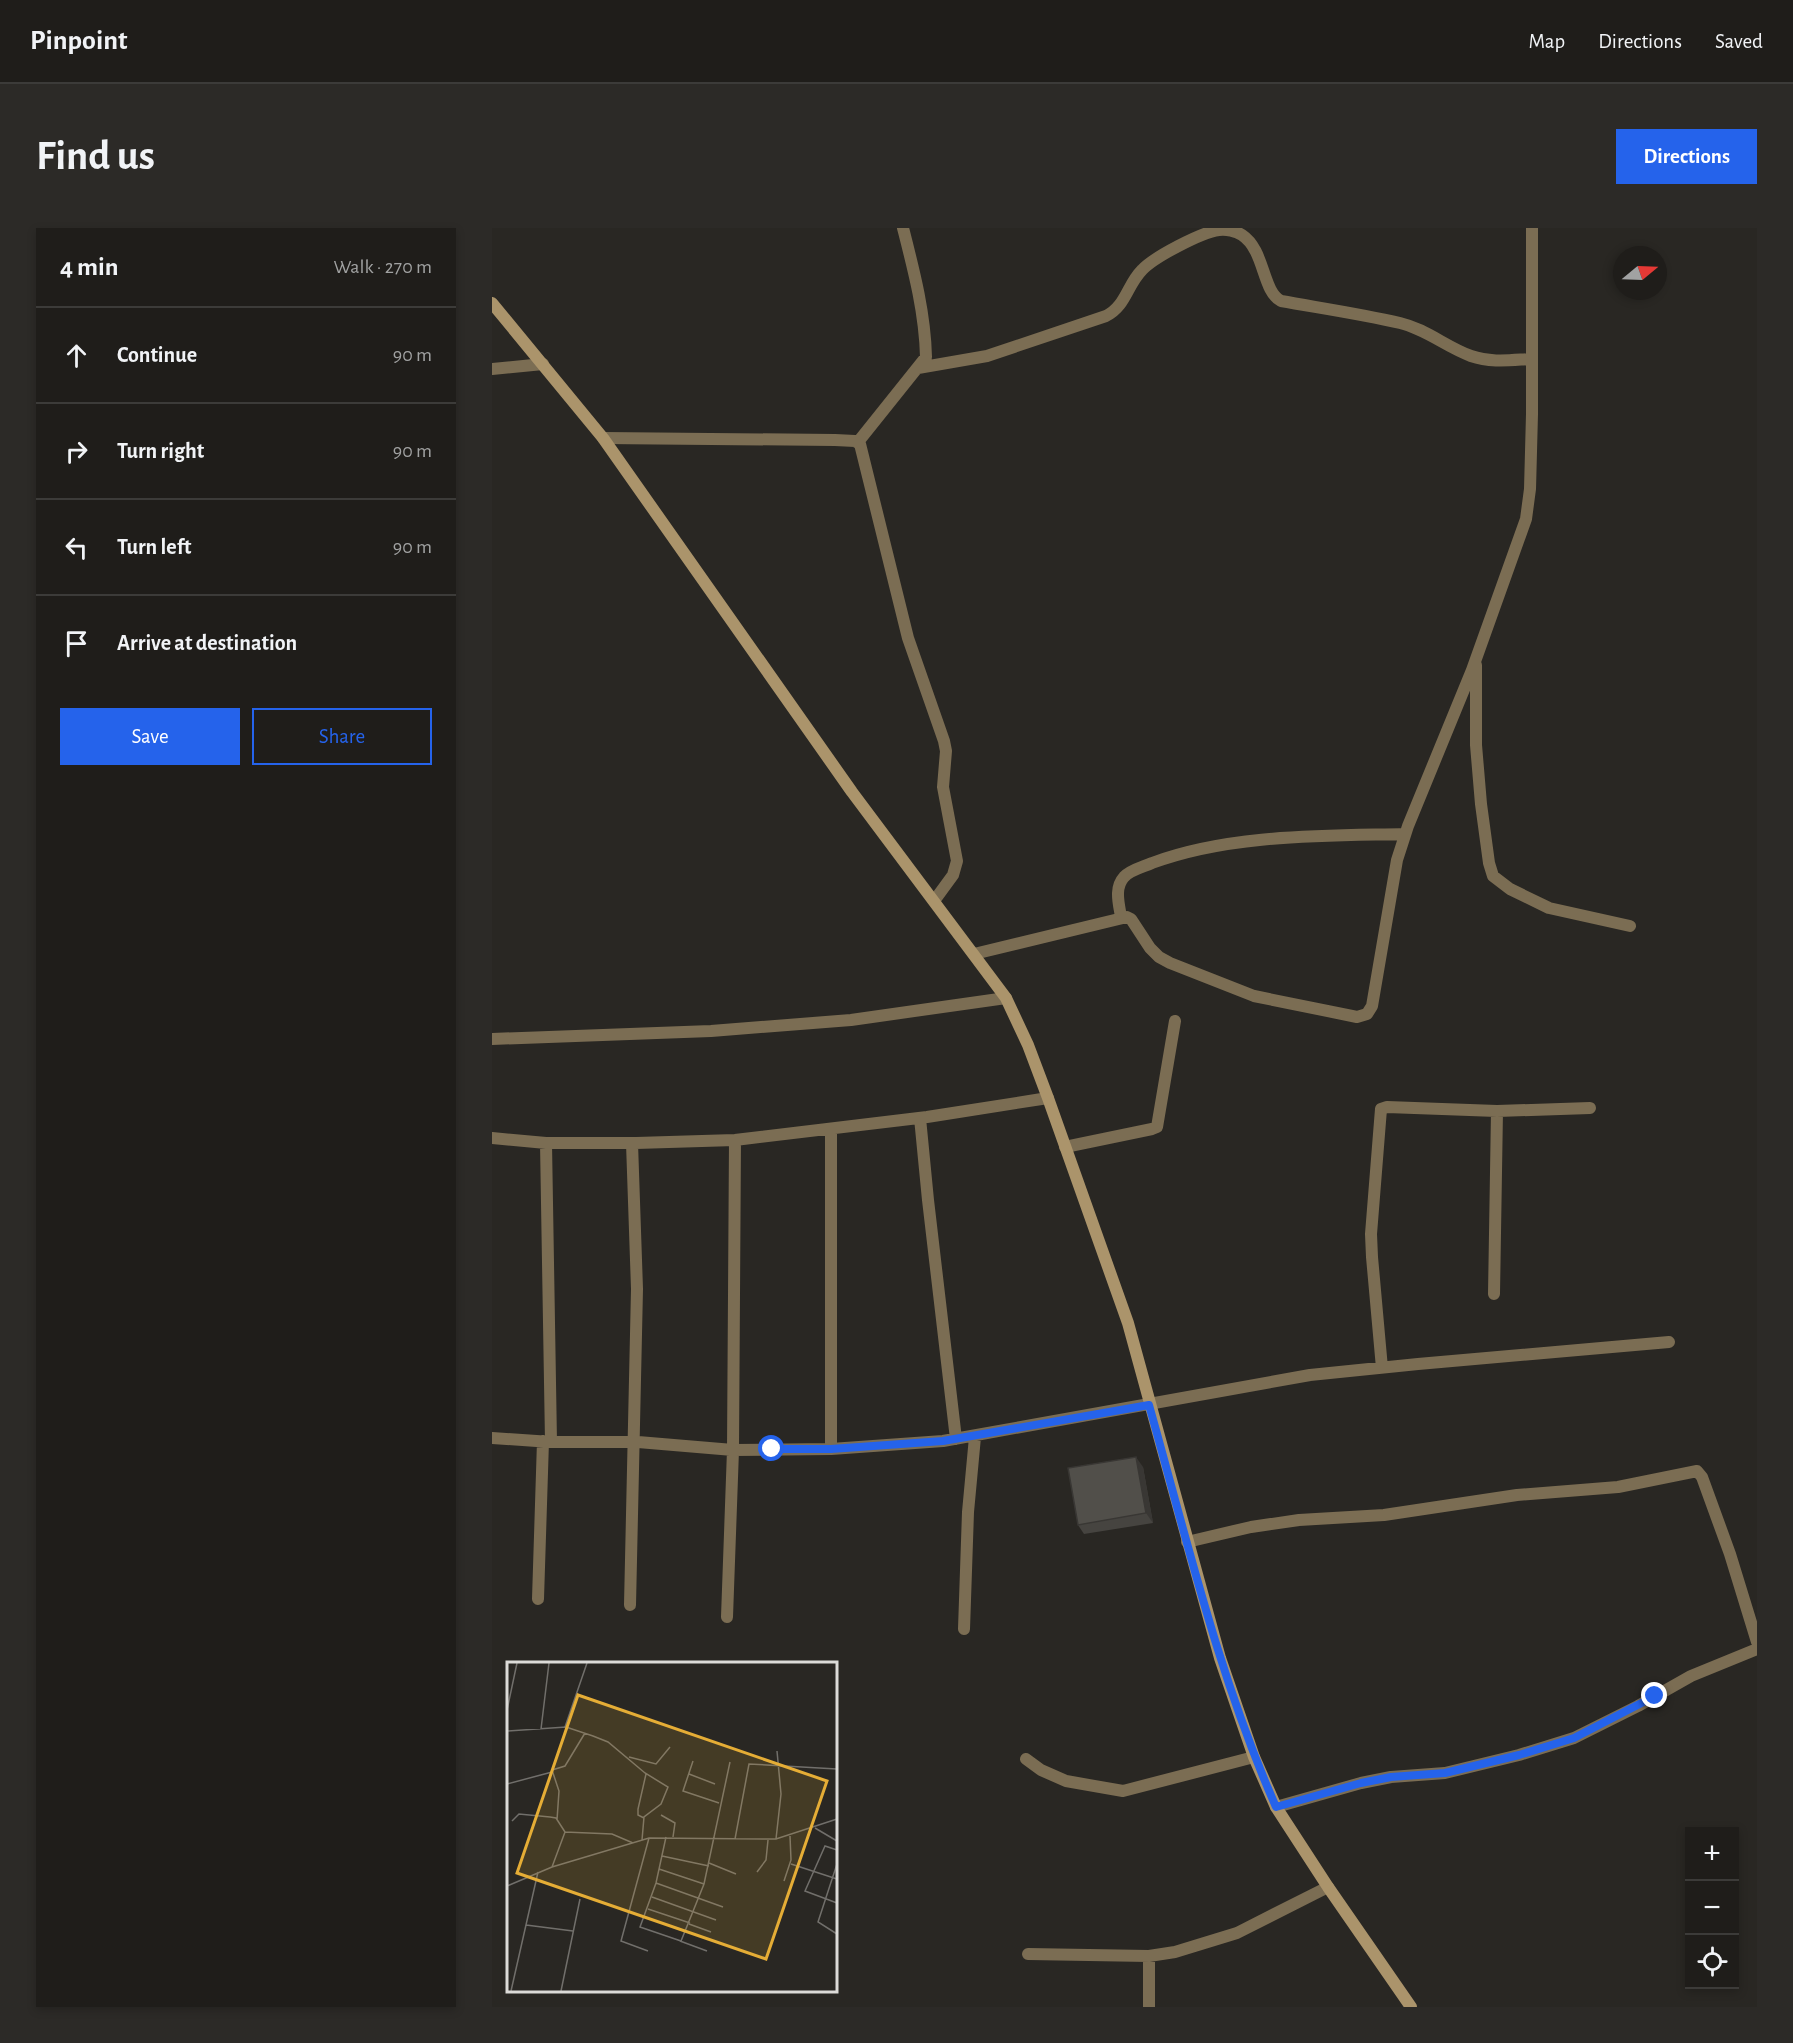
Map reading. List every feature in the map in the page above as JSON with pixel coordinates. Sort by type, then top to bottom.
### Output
[{"type":"main road","points":[[492,303],[603,438],[852,792],[1006,998],[1028,1045],[1048,1098],[1128,1323],[1220,1658],[1254,1757],[1276,1807],[1411,2007]]},
{"type":"street","points":[[858,442],[926,357],[916,279],[903,228]]},
{"type":"street","points":[[974,954],[1127,917],[1131,919],[1150,948],[1159,957],[1254,996],[1357,1017],[1369,1012],[1372,1006],[1397,860],[1405,834],[1476,658],[1526,519],[1530,489],[1532,414],[1532,228]]},
{"type":"street","points":[[918,368],[987,356],[1106,316],[1117,310],[1135,279],[1149,264],[1213,229],[1236,232],[1245,238],[1257,253],[1272,293],[1281,301],[1401,323],[1430,334],[1473,357],[1499,361],[1531,359]]},
{"type":"street","points":[[492,369],[543,364]]},
{"type":"street","points":[[603,438],[835,440],[858,442],[862,446],[908,639],[946,751],[943,787],[957,861],[952,875],[934,902]]},
{"type":"street","points":[[1476,658],[1476,745],[1481,804],[1489,863],[1493,876],[1510,889],[1549,908],[1630,926]]},
{"type":"street","points":[[1121,917],[1118,893],[1125,875],[1163,859],[1203,849],[1261,840],[1405,834]]},
{"type":"street","points":[[492,1039],[735,1029],[851,1020],[1006,998]]},
{"type":"street","points":[[1065,1147],[1152,1130],[1157,1127],[1175,1021]]},
{"type":"street","points":[[492,1138],[546,1143],[735,1140],[920,1118],[1048,1098]]},
{"type":"street","points":[[1382,1368],[1371,1234],[1381,1109],[1387,1107],[1497,1111],[1590,1108]]},
{"type":"street","points":[[1494,1294],[1497,1111]]},
{"type":"street","points":[[920,1118],[927,1200],[956,1439]]},
{"type":"street","points":[[831,1129],[831,1449]]},
{"type":"street","points":[[727,1617],[733,1450],[735,1140]]},
{"type":"street","points":[[538,1599],[547,1442],[546,1143]]},
{"type":"street","points":[[630,1605],[637,1288],[632,1143]]},
{"type":"street","points":[[492,1438],[547,1442],[634,1443],[733,1450],[831,1449],[956,1439],[1310,1375],[1669,1342]]},
{"type":"street","points":[[964,1629],[968,1512],[975,1437]]},
{"type":"street","points":[[1187,1542],[1251,1527],[1299,1520],[1384,1515],[1517,1495],[1618,1487],[1691,1471],[1698,1472],[1702,1477],[1730,1554],[1757,1642]]},
{"type":"street","points":[[1276,1807],[1381,1779],[1445,1773],[1519,1755],[1574,1738],[1638,1706],[1690,1676],[1757,1649]]},
{"type":"street","points":[[1026,1759],[1041,1770],[1066,1781],[1123,1791],[1254,1757]]},
{"type":"street","points":[[1028,1954],[1149,1956],[1175,1952],[1237,1933],[1328,1887]]},
{"type":"street","points":[[1149,1956],[1149,2007]]},
{"type":"building","points":[[1136,1457],[1146,1513],[1078,1525],[1068,1468]]},
{"type":"route","points":[[772,1449],[831,1449],[943,1441],[1149,1405],[1220,1658],[1254,1757],[1276,1807],[1361,1783],[1391,1777],[1445,1773],[1519,1755],[1574,1738],[1655,1696]]}]
